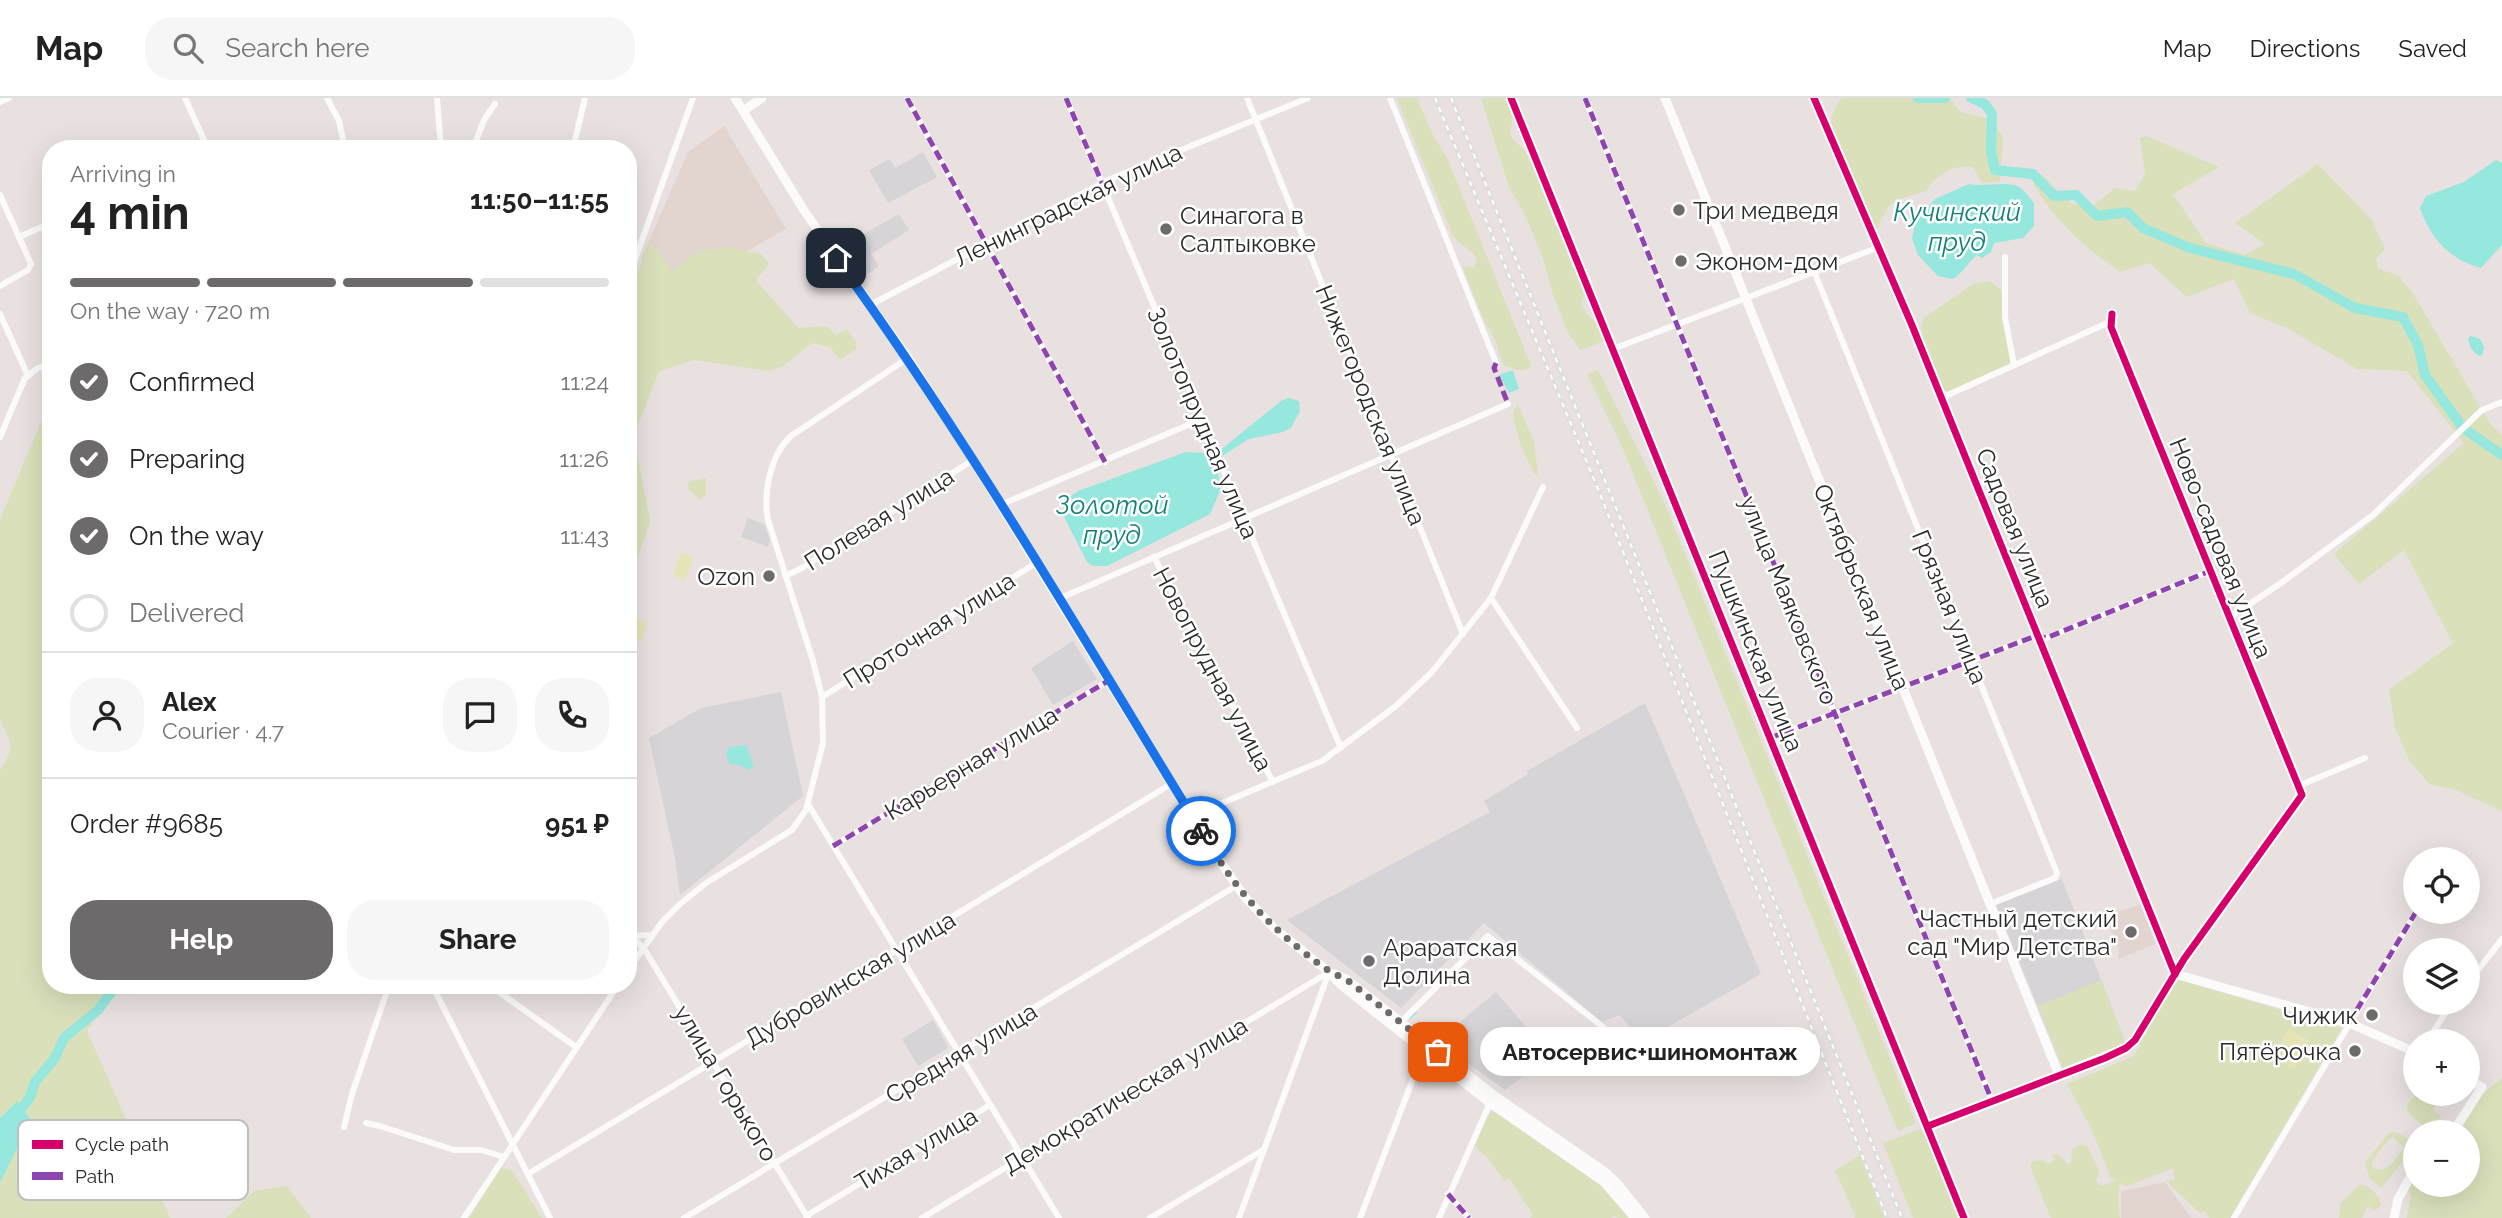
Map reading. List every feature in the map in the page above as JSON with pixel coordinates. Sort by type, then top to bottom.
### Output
[{"type":"street","points":[[0,102],[9,98]]},
{"type":"street","points":[[185,98],[204,140]]},
{"type":"street","points":[[327,98],[339,121],[343,140]]},
{"type":"street","points":[[437,98],[440,140]]},
{"type":"street","points":[[575,140],[585,98]]},
{"type":"street","points":[[637,254],[693,98]]},
{"type":"street","points":[[735,98],[805,212],[908,358],[973,460],[1236,886],[1274,928],[1329,972],[1341,985],[1490,1103],[1604,1182],[1635,1218]]},
{"type":"street","points":[[743,111],[762,98]]},
{"type":"street","points":[[907,98],[1105,461]]},
{"type":"street","name":"Золотопрудная улица","points":[[1066,98],[1341,748]]},
{"type":"street","name":"Нижегородская улица","points":[[1247,98],[1463,634]]},
{"type":"street","name":"Ленинградская улица","points":[[870,305],[1102,183],[1308,98]]},
{"type":"street","points":[[1390,98],[1496,363]]},
{"type":"street","name":"Пушкинская улица","points":[[1511,98],[1964,1218]]},
{"type":"street","name":"улица Маяковского","points":[[1585,98],[1992,1101]]},
{"type":"street","name":"Октябрьская улица","points":[[1665,98],[2059,1076]]},
{"type":"street","name":"Садовая улица","points":[[1814,98],[1879,247],[2175,974]]},
{"type":"street","points":[[476,140],[484,120],[495,104]]},
{"type":"street","points":[[0,195],[31,264],[28,270],[0,286]]},
{"type":"street","points":[[19,237],[42,227]]},
{"type":"street","points":[[1612,349],[1879,247]]},
{"type":"street","points":[[1941,398],[2014,365],[2005,317],[2006,257]]},
{"type":"street","name":"Грязная улица","points":[[1814,271],[2057,873],[2055,878],[1990,904]]},
{"type":"street","points":[[0,314],[28,376]]},
{"type":"street","name":"Ново-садовая улица","points":[[2014,365],[2112,317],[2111,327],[2302,795],[2175,974]]},
{"type":"street","points":[[637,957],[670,914],[695,891],[792,830],[800,822],[808,804],[823,743],[822,697],[771,531],[766,504],[770,481],[780,448],[799,429],[908,358]]},
{"type":"street","points":[[0,437],[28,376],[42,366]]},
{"type":"street","points":[[2229,618],[2374,515],[2485,407],[2502,402]]},
{"type":"street","points":[[1058,599],[1508,404]]},
{"type":"street","points":[[1000,505],[1202,419]]},
{"type":"street","name":"Полевая улица","points":[[785,576],[802,568],[973,460]]},
{"type":"street","points":[[1191,816],[1322,761],[1396,706],[1423,680],[1491,598],[1543,487]]},
{"type":"street","name":"Новопрудная улица","points":[[1154,557],[1273,782]]},
{"type":"street","name":"Проточная улица","points":[[822,697],[1036,563]]},
{"type":"street","points":[[1770,738],[2038,635],[2046,638],[2210,571]]},
{"type":"street","points":[[1491,598],[1577,728]]},
{"type":"street","name":"Карьерная улица","points":[[833,846],[1108,681]]},
{"type":"street","points":[[2298,786],[2365,758]]},
{"type":"street","name":"Дубровинская улица","points":[[528,1174],[1171,784]]},
{"type":"street","points":[[808,804],[1059,1218]]},
{"type":"street","name":"Средняя улица","points":[[684,1218],[1236,886]]},
{"type":"street","points":[[2234,1218],[2409,924]]},
{"type":"street","points":[[637,936],[652,935]]},
{"type":"street","points":[[1401,1022],[1488,936],[1603,1027]]},
{"type":"street","points":[[2480,967],[2502,939]]},
{"type":"street","name":"улица Горького","points":[[637,942],[807,1217]]},
{"type":"street","points":[[1329,972],[1346,979],[1495,1096],[1609,1176],[1645,1218]]},
{"type":"street","points":[[1238,1218],[1329,972]]},
{"type":"street","name":"Демократическая улица","points":[[922,1218],[1329,972]]},
{"type":"street","points":[[1928,1126],[2122,1051],[2131,1045],[2175,974],[2349,1023],[2403,1047]]},
{"type":"street","points":[[344,1126],[386,994]]},
{"type":"street","points":[[437,994],[550,1218]]},
{"type":"street","points":[[502,994],[576,1047]]},
{"type":"street","points":[[464,1218],[612,994]]},
{"type":"street","points":[[1360,1218],[1424,1050]]},
{"type":"street","points":[[1439,1218],[1490,1103]]},
{"type":"street","name":"Тихая улица","points":[[807,1217],[990,1105]]},
{"type":"street","points":[[366,1124],[454,1150],[481,1150],[503,1157]]},
{"type":"street","points":[[1150,1218],[1264,1149]]},
{"type":"street","points":[[2394,1218],[2403,1190]]},
{"type":"street","points":[[1448,1194],[1469,1218]]},
{"type":"shaded area","points":[[724,126],[786,229],[675,292],[641,259],[688,152]]},
{"type":"shaded area","points":[[923,152],[937,177],[888,203],[869,170],[890,159],[895,168]]},
{"type":"shaded area","points":[[899,214],[909,230],[871,254],[879,266],[861,278],[839,248]]},
{"type":"shaded area","points":[[748,518],[764,524],[770,540],[768,547],[741,537]]},
{"type":"shaded area","points":[[1073,641],[1097,679],[1053,705],[1031,668]]},
{"type":"shaded area","points":[[781,692],[803,796],[680,895],[675,858],[649,738],[701,708]]},
{"type":"shaded area","points":[[1645,703],[1761,974],[1641,1042],[1620,1015],[1602,1022],[1484,923],[1401,1008],[1287,920],[1490,812],[1484,801],[1528,774],[1527,771]]},
{"type":"shaded area","points":[[2062,879],[2126,1044],[2063,1068],[1996,905]]},
{"type":"shaded area","name":"Частный детский сад \"Мир Детства\"","points":[[2140,905],[2156,944],[2118,959],[2119,952],[2108,921],[2110,914]]},
{"type":"shaded area","points":[[1496,992],[1550,1055],[1505,1090],[1437,1041]]},
{"type":"shaded area","points":[[933,1020],[948,1048],[918,1066],[902,1039]]},
{"type":"shaded area","points":[[2165,1182],[2191,1218],[2121,1218],[2121,1191]]},
{"type":"green space","points":[[1397,98],[1417,98],[1432,133],[1448,160],[1530,363],[1531,366],[1525,370],[1517,370],[1503,364],[1464,271],[1465,266],[1474,268],[1477,258],[1453,236]]},
{"type":"green space","points":[[1481,98],[1506,98],[1513,116],[1510,133],[1512,138],[1524,150],[1535,170],[1555,225],[1562,231],[1586,292],[1581,303],[1599,326],[1605,336],[1604,341],[1580,350],[1568,332],[1553,295],[1542,255],[1525,215],[1509,187]]},
{"type":"green space","points":[[1842,98],[1950,98],[1960,112],[1986,118],[2003,136],[2000,181],[1982,183],[1973,167],[1952,169],[1935,180],[1926,191],[1894,202],[1886,211],[1877,230],[1832,131],[1832,116]]},
{"type":"green space","points":[[2146,136],[2219,167],[2173,194],[2206,243],[2245,255],[2265,244],[2235,223],[2318,164],[2371,219],[2385,249],[2376,259],[2378,269],[2398,275],[2412,292],[2489,422],[2502,436],[2502,811],[2456,790],[2429,784],[2409,760],[2395,727],[2389,690],[2453,643],[2404,550],[2359,584],[2334,554],[2464,443],[2407,371],[2357,369],[2287,328],[2250,313],[2234,279],[2187,297],[2149,263],[2120,272],[2072,233],[2033,184],[2042,175],[2072,204],[2094,205],[2115,188],[2135,191],[2145,174],[2140,138]]},
{"type":"green space","points":[[650,242],[673,271],[698,251],[724,247],[761,254],[769,264],[756,280],[798,328],[827,326],[836,335],[847,329],[856,342],[856,349],[840,360],[830,347],[812,343],[783,366],[769,371],[694,360],[659,371],[637,427],[637,274]]},
{"type":"green space","points":[[1989,281],[2001,290],[2014,365],[1948,392],[1942,389],[1924,345],[1921,328],[1924,318],[1973,284]]},
{"type":"green space","points":[[1598,370],[1665,504],[1916,1123],[1898,1131],[1621,444],[1587,374]]},
{"type":"green space","points":[[1518,404],[1534,442],[1538,475],[1527,460],[1518,435],[1513,412]]},
{"type":"green space","points":[[42,420],[42,994],[118,994],[100,1011],[87,1031],[127,1120],[31,1120],[17,1101],[0,1118],[0,770],[9,755],[10,745],[0,719],[0,520]]},
{"type":"green space","points":[[637,451],[650,522],[637,560]]},
{"type":"green space","points":[[706,478],[706,494],[700,500],[687,488],[690,481]]},
{"type":"green space","points":[[681,552],[694,557],[685,580],[673,576]]},
{"type":"green space","points":[[637,619],[647,622],[642,641],[637,640]]},
{"type":"green space","points":[[2176,979],[2342,1028],[2230,1218],[2209,1218],[2205,1211],[2200,1213],[2166,1181],[2175,1180],[2173,1168],[2127,1186],[2120,1183],[2120,1218],[2051,1218],[2030,1166],[2033,1161],[2043,1160],[2048,1164],[2054,1160],[2053,1155],[2058,1154],[2069,1165],[2073,1159],[2073,1148],[2082,1144],[2088,1147],[2099,1171],[2096,1181],[2101,1186],[2115,1181],[2111,1178],[2091,1128],[2067,1084],[2132,1057],[2140,1047],[2138,1042]]},
{"type":"green space","points":[[2101,980],[2126,1044],[2063,1068],[2038,1006]]},
{"type":"green space","points":[[2289,1029],[2310,1041],[2294,1069],[2273,1056]]},
{"type":"green space","points":[[2502,1078],[2502,1218],[2407,1218],[2411,1197],[2480,1197],[2480,1120],[2465,1120],[2474,1106],[2480,1106],[2480,1096]]},
{"type":"green space","points":[[2408,1106],[2435,1106],[2433,1110],[2441,1117],[2438,1120],[2417,1120],[2407,1111]]},
{"type":"green space","points":[[1494,1110],[1593,1175],[1633,1218],[1530,1218],[1533,1215],[1509,1178],[1504,1181],[1475,1144],[1489,1113]]},
{"type":"green space","points":[[1925,1127],[1961,1218],[1913,1218],[1883,1143]]},
{"type":"green space","points":[[2393,1132],[2403,1135],[2403,1146],[2392,1137],[2372,1163],[2372,1167],[2378,1169],[2387,1168],[2403,1148],[2403,1161],[2382,1188],[2370,1179],[2365,1163],[2387,1135]]},
{"type":"green space","points":[[18,1146],[18,1200],[162,1200],[170,1218],[0,1218],[0,1183]]},
{"type":"green space","points":[[1860,1155],[1884,1218],[1854,1218],[1856,1217],[1835,1171]]},
{"type":"green space","points":[[501,1168],[512,1170],[542,1218],[469,1218]]},
{"type":"green space","points":[[2360,1184],[2374,1191],[2381,1205],[2375,1211],[2368,1206],[2362,1218],[2339,1218],[2340,1204]]},
{"type":"green space","points":[[287,1186],[311,1218],[226,1218],[245,1200],[248,1200],[254,1191]]},
{"type":"water","points":[[2496,160],[2502,163],[2502,245],[2481,268],[2460,259],[2443,246],[2429,229],[2420,208],[2426,196],[2464,182]]},
{"type":"water","name":"Кучинский пруд","points":[[1969,184],[2007,184],[2019,187],[2034,203],[2034,226],[2023,238],[1994,243],[1991,252],[1982,258],[1977,255],[1953,279],[1938,276],[1918,255],[1912,238],[1916,221],[1935,199]]},
{"type":"water","points":[[2471,336],[2480,339],[2484,347],[2480,356],[2470,346],[2468,338]]},
{"type":"water","points":[[1513,371],[1519,389],[1509,393],[1499,375]]},
{"type":"water","name":"Золотой пруд","points":[[1289,398],[1299,401],[1300,411],[1291,428],[1249,439],[1216,460],[1221,489],[1210,514],[1107,566],[1093,566],[1087,562],[1063,515],[1065,504],[1071,496],[1078,491],[1186,452],[1213,456],[1281,401]]},
{"type":"water","points":[[747,746],[754,767],[748,770],[740,765],[730,764],[726,755],[728,748]]},
{"type":"water","points":[[17,1101],[31,1120],[18,1120],[18,1146],[0,1183],[0,1118]]},
{"type":"waterway","points":[[1918,98],[1945,98]]},
{"type":"waterway","points":[[1971,98],[1985,104],[1992,114],[1991,152],[1995,170],[2033,174],[2054,196],[2076,195],[2097,216],[2127,212],[2143,228],[2190,248],[2294,274],[2355,308],[2403,317],[2418,345],[2425,375],[2463,428],[2502,455]]},
{"type":"waterway","points":[[0,1136],[29,1099],[35,1082],[55,1058],[64,1038],[98,1010],[110,994]]},
{"type":"waterway","points":[[1410,1018],[1416,1012]]},
{"type":"railway","points":[[1435,98],[1598,489],[1887,1218]]},
{"type":"railway","points":[[1451,98],[1902,1218]]},
{"type":"marked path","points":[[907,98],[1105,462]]},
{"type":"marked path","points":[[1066,98],[1102,183]]},
{"type":"marked path","points":[[1585,98],[1992,1101]]},
{"type":"marked path","points":[[1496,363],[1494,368],[1508,404]]},
{"type":"marked path","points":[[1770,738],[2038,635],[2046,638],[2210,571]]},
{"type":"marked path","points":[[833,846],[1108,681]]},
{"type":"marked path","points":[[2349,1023],[2409,924]]},
{"type":"marked path","points":[[1448,1194],[1469,1218]]},
{"type":"cycle path","points":[[1511,98],[1964,1218]]},
{"type":"cycle path","points":[[1814,98],[1911,323],[2175,974]]},
{"type":"cycle path","points":[[1928,1126],[2126,1048],[2135,1040],[2184,959],[2302,795],[2111,327],[2112,314]]},
{"type":"way so far","points":[[1201,831],[1236,886],[1274,928],[1329,972],[1346,979],[1438,1052]]},
{"type":"place","name":"Три медведя","points":[[1679,210]]},
{"type":"place","name":"Синагога в Салтыковке","points":[[1166,229]]},
{"type":"place","name":"Эконом-дом","points":[[1681,261]]},
{"type":"place","name":"Ozon","points":[[769,576]]},
{"type":"place","name":"Частный детский сад \"Мир Детства\"","points":[[2131,932]]},
{"type":"place","name":"Араратская Долина","points":[[1369,961]]},
{"type":"place","name":"Чижик","points":[[2372,1015]]},
{"type":"place","name":"Пятёрочка","points":[[2355,1051]]},
{"type":"place","name":"Автосервис+шиномонтаж","points":[[1438,1052]]},
{"type":"route","points":[[836,258],[908,358],[973,460],[1201,831]]}]
